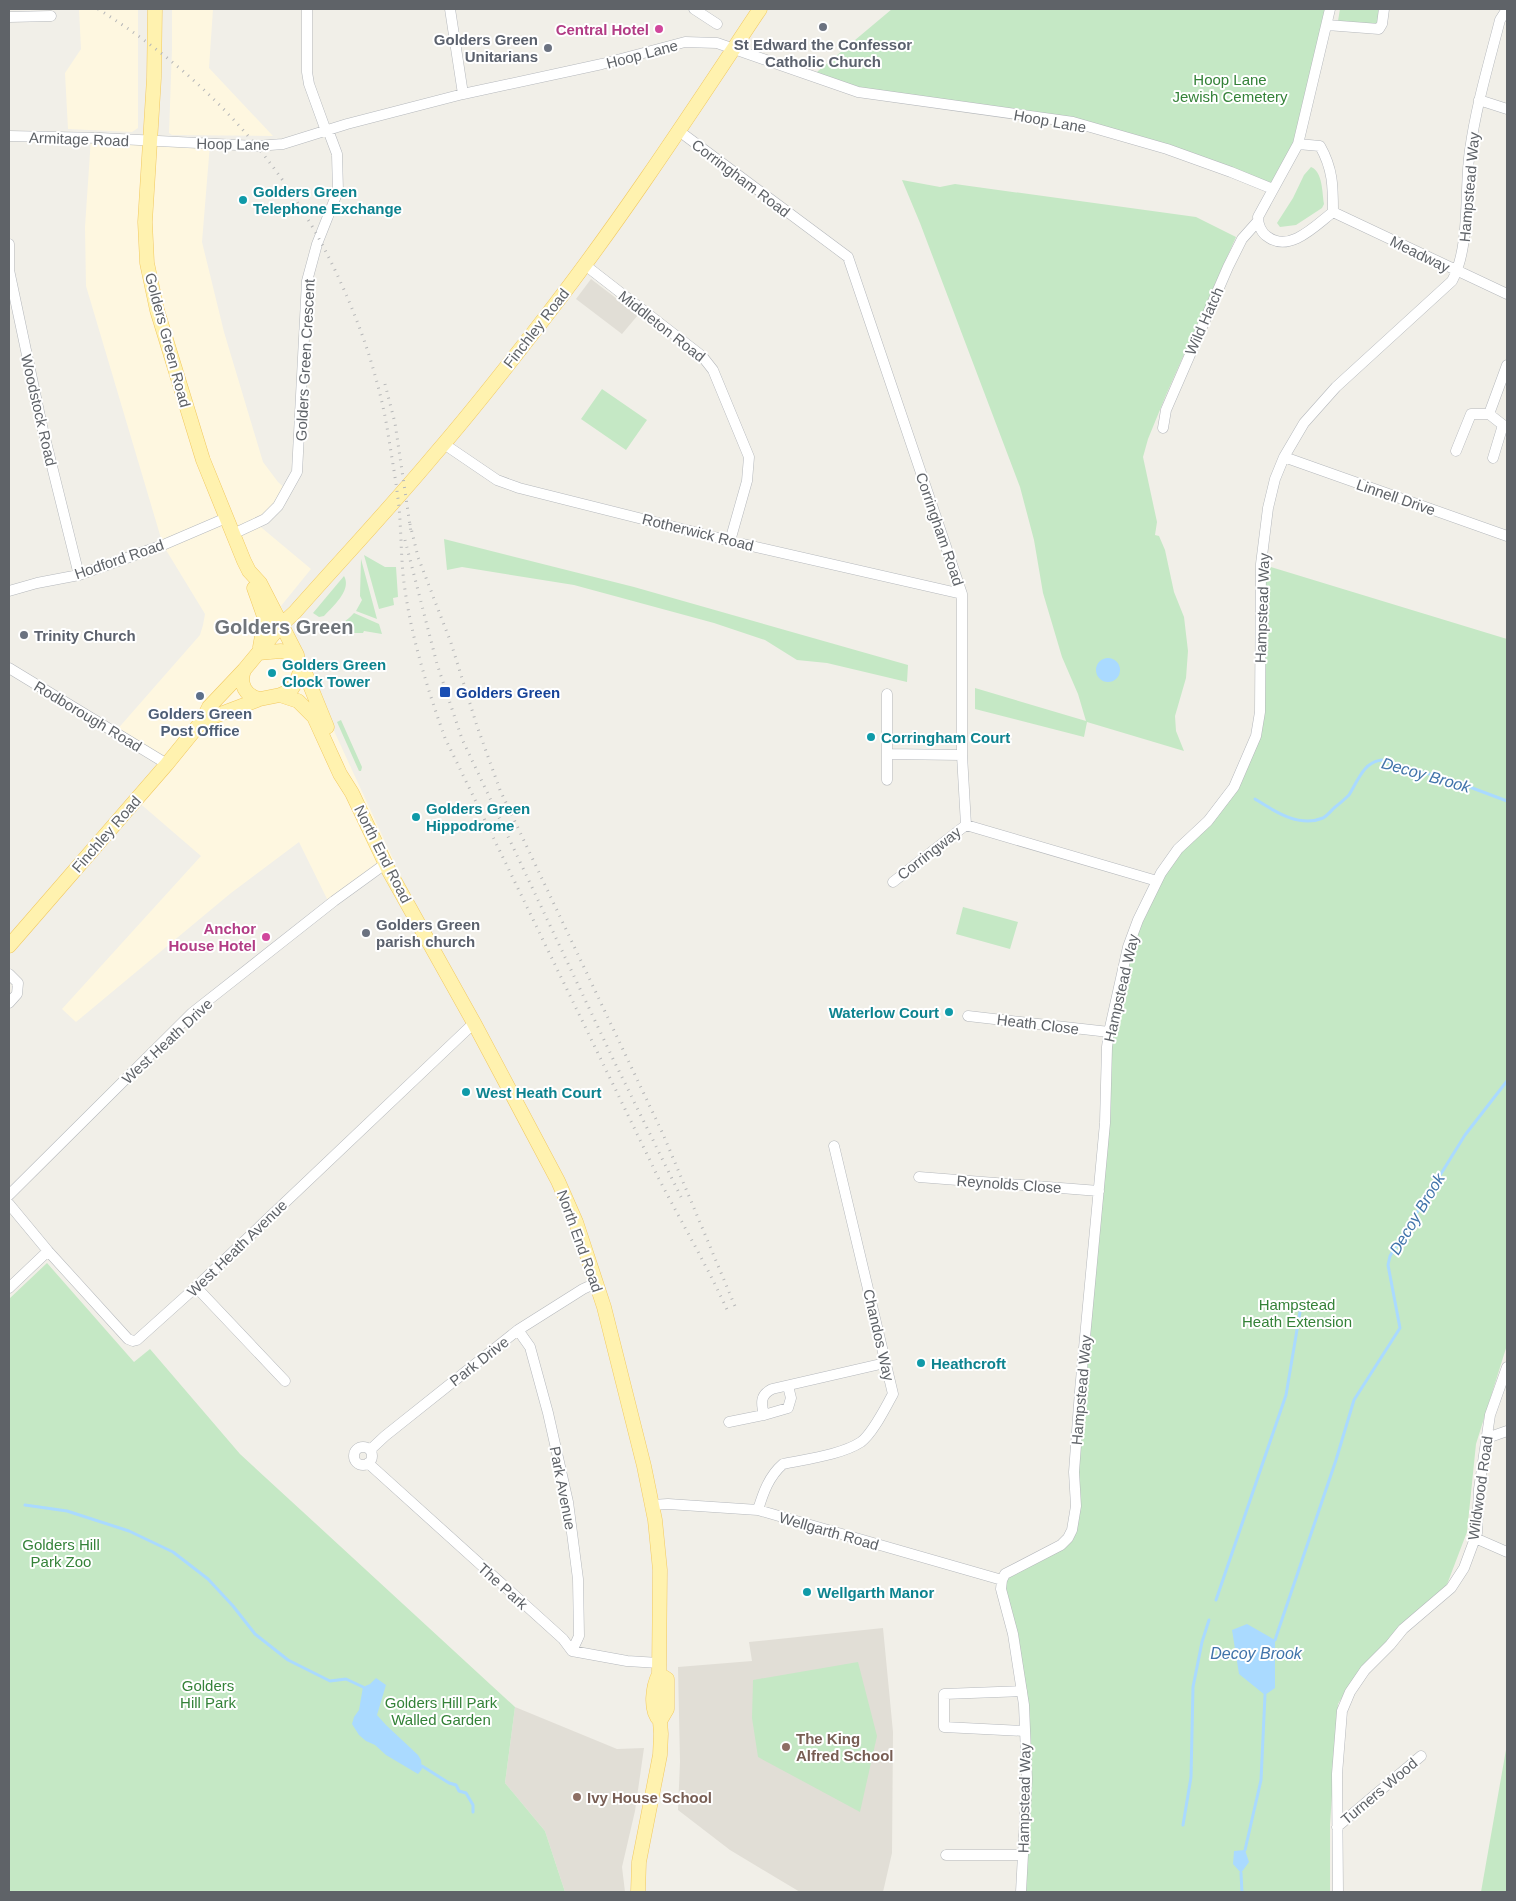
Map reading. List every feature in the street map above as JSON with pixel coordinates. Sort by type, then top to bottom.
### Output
[{"type":"main road","name":"Golders Green Road","points":[[155,9],[156,36],[145,222],[149,272],[157,310],[202,460],[249,571],[265,619],[258,653]]},
{"type":"main road","name":"Finchley Road","points":[[12,937],[167,764],[202,721],[209,707],[444,444],[585,265],[679,131],[760,9]]},
{"type":"main road","name":"Golders Green Road","points":[[249,571],[260,583],[282,624]]},
{"type":"main road","points":[[202,721],[260,699],[280,695],[291,690],[300,672],[297,655],[282,624]]},
{"type":"main road","points":[[258,653],[281,651],[297,655]]},
{"type":"main road","name":"North End Road","points":[[297,655],[352,793],[385,864],[474,1022],[558,1181],[576,1222],[596,1283],[644,1466],[652,1505],[660,1570],[659,1668],[654,1684],[654,1710],[655,1716],[660,1721],[660,1755],[639,1862],[638,1892]]},
{"type":"main road","points":[[244,670],[241,678],[242,686],[247,693],[260,699]]},
{"type":"main road","name":"North End Road","points":[[280,695],[298,701],[314,717],[322,738],[352,793]]},
{"type":"street","name":"Golders Green Crescent","points":[[233,534],[265,518],[278,506],[297,472],[307,281],[317,244],[338,191],[337,154],[309,84],[307,72],[307,9]]},
{"type":"street","points":[[450,9],[463,94]]},
{"type":"street","points":[[694,9],[718,24]]},
{"type":"street","points":[[1298,144],[1320,146],[1329,161],[1333,185],[1332,212],[1290,242],[1274,241],[1264,234],[1258,221],[1260,210],[1298,144],[1330,9]]},
{"type":"street","points":[[1327,25],[1379,29],[1382,24],[1384,9]]},
{"type":"street","name":"Hampstead Way","points":[[1021,1892],[1026,1779],[1025,1731],[1022,1691],[1013,1634],[1002,1589],[1002,1580],[1005,1574],[1061,1545],[1068,1538],[1075,1520],[1074,1472],[1105,1124],[1109,1032],[1128,947],[1157,880],[1178,849],[1208,821],[1230,794],[1256,736],[1260,712],[1261,564],[1268,508],[1275,479],[1284,457],[1304,423],[1336,387],[1452,281],[1457,272],[1463,254],[1470,150],[1479,100],[1500,20],[1507,9]]},
{"type":"street","points":[[9,17],[50,16]]},
{"type":"street","name":"Hoop Lane","points":[[150,142],[273,146],[347,124],[463,94],[602,64],[685,42],[717,43],[858,92],[1073,122],[1167,149],[1272,189]]},
{"type":"street","points":[[1479,100],[1507,110]]},
{"type":"street","name":"Corringham Road","points":[[679,131],[848,257],[962,594],[962,755],[966,824]]},
{"type":"street","name":"Armitage Road","points":[[9,136],[100,138],[150,142]]},
{"type":"street","name":"Meadway","points":[[1332,212],[1507,294]]},
{"type":"street","name":"Wild Hatch","points":[[1164,428],[1166,410],[1228,267],[1242,239],[1258,221]]},
{"type":"street","name":"Woodstock Road","points":[[9,244],[9,270],[42,426],[78,575]]},
{"type":"street","name":"Middleton Road","points":[[585,265],[702,356],[713,370],[749,457],[747,481],[730,541]]},
{"type":"street","points":[[1489,414],[1507,365]]},
{"type":"street","points":[[1456,451],[1471,414],[1489,414],[1503,425],[1493,458]]},
{"type":"street","name":"Rotherwick Road","points":[[444,444],[497,480],[519,488],[730,541],[962,594]]},
{"type":"street","name":"Linnell Drive","points":[[1284,457],[1507,536]]},
{"type":"street","name":"Hodford Road","points":[[9,591],[78,575],[163,545],[226,518]]},
{"type":"street","name":"Rodborough Road","points":[[9,668],[167,764]]},
{"type":"street","points":[[887,694],[887,780]]},
{"type":"street","points":[[887,754],[962,755]]},
{"type":"street","points":[[966,824],[1157,880]]},
{"type":"street","name":"Corringway","points":[[893,882],[966,824]]},
{"type":"street","name":"West Heath Drive","points":[[9,1195],[192,1013],[385,864]]},
{"type":"street","points":[[9,974],[18,983],[17,994],[9,1003]]},
{"type":"street","name":"Heath Close","points":[[968,1016],[1109,1032]]},
{"type":"street","name":"West Heath Avenue","points":[[9,1204],[48,1251],[128,1339],[133,1341],[146,1334],[474,1022]]},
{"type":"street","name":"Chandos Way","points":[[758,1510],[769,1480],[775,1470],[783,1464],[848,1449],[862,1441],[893,1394],[834,1146]]},
{"type":"street","name":"Reynolds Close","points":[[919,1177],[1099,1191]]},
{"type":"street","points":[[9,1288],[48,1251]]},
{"type":"street","name":"Park Drive","points":[[354,1456],[355,1452],[363,1447],[370,1457],[385,1436],[518,1330],[583,1289],[596,1283]]},
{"type":"street","points":[[196,1287],[285,1381]]},
{"type":"street","name":"Park Avenue","points":[[518,1330],[530,1347],[548,1413],[568,1502],[578,1579],[579,1636],[572,1651]]},
{"type":"street","points":[[764,1415],[762,1400],[765,1394],[772,1389],[885,1363]]},
{"type":"street","name":"Wildwood Road","points":[[1338,1892],[1337,1774],[1342,1711],[1350,1692],[1366,1670],[1403,1629],[1452,1588],[1464,1568],[1477,1533],[1479,1489],[1490,1415],[1507,1367]]},
{"type":"street","points":[[729,1422],[788,1408],[791,1398],[788,1386]]},
{"type":"street","points":[[1487,1438],[1507,1431]]},
{"type":"street","name":"The Park","points":[[354,1456],[357,1463],[361,1464],[370,1457],[562,1639],[572,1651]]},
{"type":"street","name":"Wellgarth Road","points":[[652,1505],[668,1504],[758,1510],[1002,1580]]},
{"type":"street","points":[[1474,1538],[1507,1552]]},
{"type":"street","points":[[572,1651],[659,1668]]},
{"type":"street","points":[[1022,1691],[944,1694],[944,1727],[1025,1731]]},
{"type":"street","name":"Turners Wood","points":[[1337,1827],[1421,1756]]},
{"type":"street","points":[[946,1855],[1023,1855]]},
{"type":"shaded area","points":[[79,9],[138,9],[138,128],[132,132],[68,129],[65,73],[81,49]]},
{"type":"shaded area","points":[[172,9],[213,9],[209,68],[273,136],[172,135],[169,133]]},
{"type":"shaded area","points":[[91,138],[210,144],[202,242],[224,332],[263,462],[278,482],[289,492],[256,523],[311,569],[281,606],[312,683],[393,859],[330,905],[299,842],[231,893],[76,1022],[62,1009],[201,856],[136,800],[167,764],[115,732],[200,635],[205,614],[163,545],[86,286],[85,227]]},
{"type":"shaded area","points":[[591,279],[638,315],[622,334],[576,299]]},
{"type":"shaded area","name":"The King Alfred School","points":[[883,1628],[893,1732],[892,1853],[883,1892],[800,1892],[730,1850],[678,1810],[680,1762],[678,1667],[752,1661],[749,1642]]},
{"type":"shaded area","name":"Ivy House School","points":[[515,1707],[617,1749],[644,1748],[635,1811],[622,1867],[625,1892],[565,1892],[545,1831],[505,1783]]},
{"type":"green space","name":"Hoop Lane Jewish Cemetery","points":[[892,9],[1327,9],[1298,144],[1273,189],[1073,122],[928,103],[811,77]]},
{"type":"green space","points":[[1340,9],[1382,9],[1376,25],[1338,21]]},
{"type":"green space","points":[[1311,167],[1318,173],[1320,178],[1324,204],[1322,208],[1296,225],[1280,227],[1277,223],[1293,198],[1304,175]]},
{"type":"green space","points":[[902,180],[940,187],[955,184],[1196,217],[1236,237],[1166,395],[1148,439],[1143,457],[1157,522],[1155,535],[1159,536],[1165,550],[1174,592],[1184,617],[1188,651],[1186,678],[1175,716],[1176,731],[1184,751],[1087,722],[1084,737],[975,709],[975,688],[1086,721],[1078,694],[1062,657],[1043,593],[1034,540],[1020,487]]},
{"type":"green space","points":[[602,389],[647,420],[626,450],[581,419]]},
{"type":"green space","points":[[444,539],[634,587],[908,665],[907,682],[827,663],[797,660],[765,640],[714,623],[574,585],[462,567],[447,570]]},
{"type":"green space","points":[[364,555],[385,567],[396,567],[398,597],[393,598],[394,605],[379,609]]},
{"type":"green space","points":[[361,559],[377,619],[356,611],[362,600],[360,596]]},
{"type":"green space","name":"Hampstead Heath Extension","points":[[1261,564],[1507,639],[1507,1345],[1476,1444],[1467,1532],[1446,1587],[1354,1678],[1338,1704],[1330,1825],[1330,1892],[1019,1892],[1025,1731],[1002,1580],[1039,1556],[1072,1530],[1109,1032],[1128,947],[1157,881],[1230,794],[1260,712]]},
{"type":"green space","points":[[344,576],[346,587],[336,603],[324,616],[319,617],[313,613]]},
{"type":"green space","points":[[354,613],[379,624],[382,634],[364,631],[363,633],[328,633]]},
{"type":"green space","points":[[341,720],[362,767],[361,771],[359,771],[337,722]]},
{"type":"green space","points":[[963,907],[1018,922],[1010,949],[956,934]]},
{"type":"green space","name":"Golders Hill Park","points":[[47,1263],[134,1362],[150,1349],[240,1454],[515,1707],[505,1783],[545,1831],[565,1892],[9,1892],[9,1299]]},
{"type":"green space","points":[[858,1662],[877,1736],[860,1812],[758,1757],[752,1718],[753,1680]]},
{"type":"green space","points":[[1507,1744],[1507,1892],[1481,1892]]},
{"type":"water","points":[[1108,658],[1113,659],[1119,665],[1119,675],[1113,681],[1108,682],[1103,681],[1097,675],[1096,670],[1097,665],[1103,659]]},
{"type":"water","name":"Decoy Brook","points":[[1247,1624],[1275,1640],[1275,1688],[1265,1695],[1239,1674],[1232,1630]]},
{"type":"water","points":[[376,1678],[386,1685],[377,1715],[418,1755],[421,1760],[422,1769],[418,1774],[366,1741],[359,1735],[352,1724],[359,1710],[363,1687],[370,1684]]},
{"type":"water","points":[[1245,1850],[1249,1862],[1241,1873],[1233,1864],[1234,1851]]},
{"type":"waterway","name":"Decoy Brook","points":[[1255,799],[1287,817],[1296,820],[1314,821],[1323,818],[1349,795],[1358,778],[1370,764],[1382,760],[1459,783],[1507,801]]},
{"type":"waterway","name":"Decoy Brook","points":[[1275,1640],[1336,1460],[1354,1400],[1400,1328],[1388,1265],[1390,1256],[1465,1135],[1507,1081]]},
{"type":"waterway","points":[[1216,1600],[1286,1395],[1300,1312]]},
{"type":"waterway","points":[[25,1505],[67,1511],[129,1531],[173,1552],[208,1579],[255,1634],[288,1660],[330,1681],[346,1679],[363,1687]]},
{"type":"waterway","points":[[1183,1825],[1191,1777],[1193,1687],[1202,1642],[1209,1620]]},
{"type":"waterway","name":"Decoy Brook","points":[[1245,1850],[1261,1780],[1265,1695]]},
{"type":"waterway","points":[[422,1766],[449,1783],[456,1785],[459,1791],[466,1793],[473,1805],[473,1812]]},
{"type":"waterway","name":"Decoy Brook","points":[[1241,1873],[1242,1892]]},
{"type":"railway","points":[[98,9],[138,35],[174,64],[209,94],[240,127],[270,162],[296,200],[320,240],[341,283],[356,318],[379,390],[398,497],[403,574],[409,616],[425,678],[445,738],[657,1175],[729,1314]]},
{"type":"railway","points":[[385,384],[395,423],[411,532]]},
{"type":"railway","points":[[410,524],[418,557],[451,643],[477,726],[500,790],[663,1134],[737,1311]]},
{"type":"railway","points":[[405,540],[437,664],[462,739],[614,1061],[681,1197]]},
{"type":"place","name":"St Edward the Confessor Catholic Church","points":[[823,27]]},
{"type":"place","name":"Central Hotel","points":[[659,29]]},
{"type":"place","name":"Golders Green Unitarians","points":[[548,48]]},
{"type":"place","name":"Golders Green Telephone Exchange","points":[[243,200]]},
{"type":"place","name":"Trinity Church","points":[[24,635]]},
{"type":"place","name":"Golders Green Clock Tower","points":[[272,673]]},
{"type":"place","name":"Golders Green","points":[[445,692]]},
{"type":"place","name":"Golders Green Post Office","points":[[200,696]]},
{"type":"place","name":"Corringham Court","points":[[871,737]]},
{"type":"place","name":"Golders Green Hippodrome","points":[[416,817]]},
{"type":"place","name":"Golders Green parish church","points":[[366,933]]},
{"type":"place","name":"Anchor House Hotel","points":[[266,937]]},
{"type":"place","name":"Waterlow Court","points":[[949,1012]]},
{"type":"place","name":"West Heath Court","points":[[466,1092]]},
{"type":"place","name":"Heathcroft","points":[[921,1363]]},
{"type":"place","name":"Wellgarth Manor","points":[[807,1592]]},
{"type":"place","name":"The King Alfred School","points":[[786,1747]]},
{"type":"place","name":"Ivy House School","points":[[577,1797]]},
{"type":"district","name":"Golders Green","points":[[284,627]]},
{"type":"park label","name":"Golders Hill Park Zoo","points":[[61,1552]]},
{"type":"park label","name":"Golders Hill Park Walled Garden","points":[[441,1710]]}]
